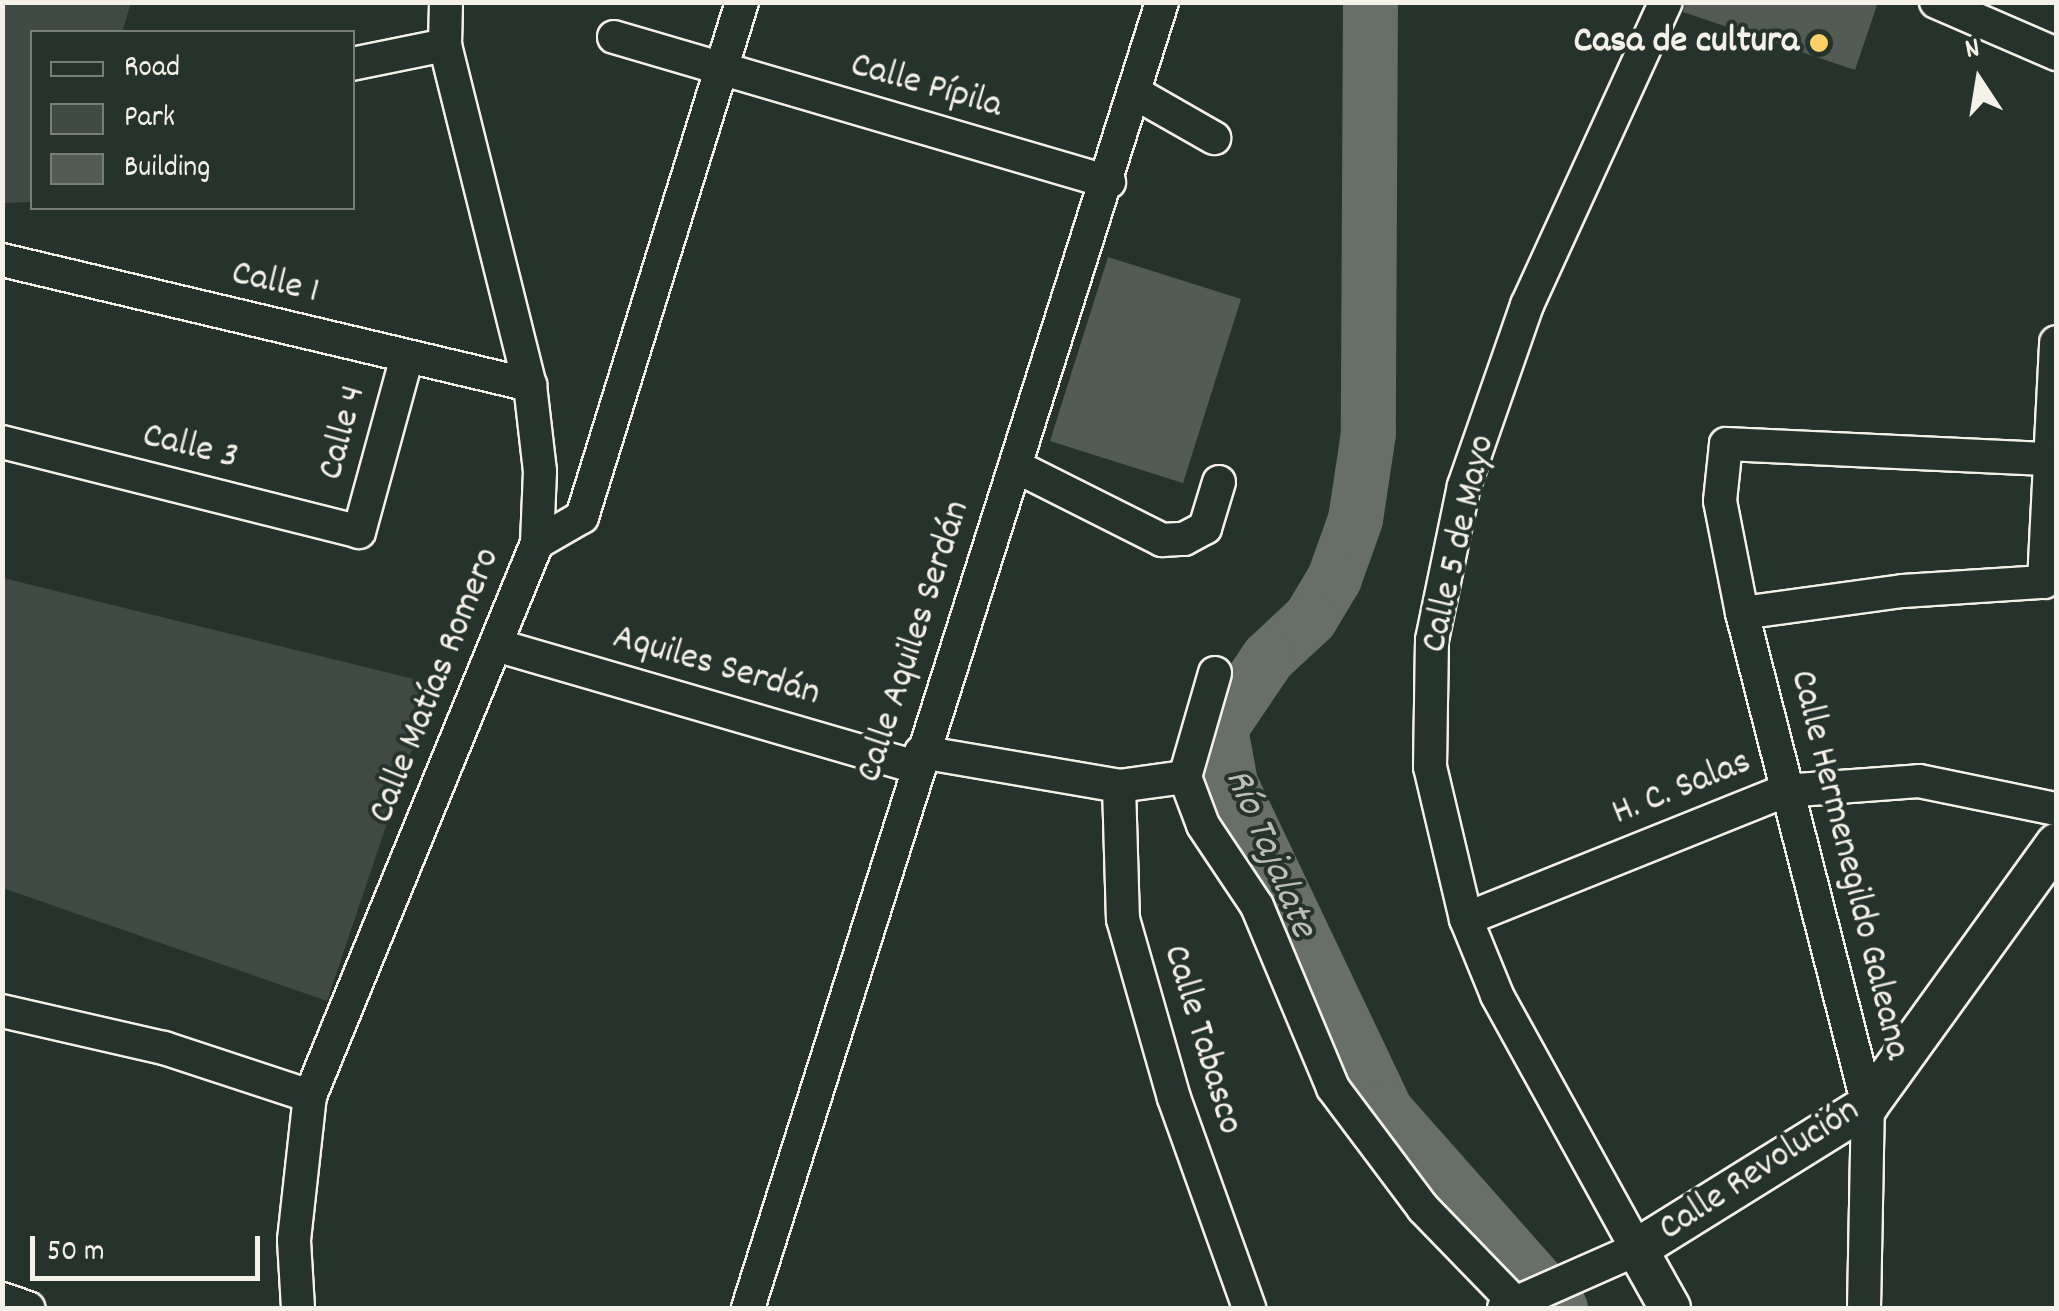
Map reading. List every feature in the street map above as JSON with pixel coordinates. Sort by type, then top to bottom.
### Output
[{"type":"main road","name":"Calle Revolución","points":[[1637,1249],[1868,1104],[2056,844]]},
{"type":"main road","name":"Calle 5 de Mayo","points":[[1637,1249],[1670,1308]]},
{"type":"street","points":[[446,2],[446,45],[530,385],[540,471],[538,543]]},
{"type":"street","name":"Calle Matías Romero","points":[[298,1308],[294,1240],[310,1096],[538,543],[582,518],[742,2]]},
{"type":"street","name":"Calle Aquiles Serdán","points":[[748,1308],[918,759],[1138,94],[1162,2]]},
{"type":"street","name":"Calle 5 de Mayo","points":[[1637,1249],[1496,995],[1466,919],[1430,767],[1432,640],[1464,486],[1527,304],[1666,2]]},
{"type":"street","points":[[1958,7],[2056,54]]},
{"type":"street","name":"Calle Pípila","points":[[614,37],[1109,182]]},
{"type":"street","points":[[355,63],[446,45]]},
{"type":"street","points":[[1138,94],[1214,138]]},
{"type":"street","name":"Calle 1","points":[[2,260],[530,385]]},
{"type":"street","points":[[1742,612],[1903,591],[2050,586],[2046,459],[2056,342]]},
{"type":"street","name":"Calle 4","points":[[359,532],[406,356]]},
{"type":"street","name":"Calle 3","points":[[2,442],[359,532]]},
{"type":"street","name":"Calle Hermenegildo Galeana","points":[[1864,1308],[1868,1104],[1784,791],[1742,612],[1720,501],[1726,444],[2046,459]]},
{"type":"street","points":[[1015,466],[1162,540],[1184,539],[1206,528],[1219,482]]},
{"type":"street","name":"Aquiles Serdán","points":[[496,645],[918,759],[1118,786],[1184,777]]},
{"type":"street","points":[[1216,673],[1184,777],[1202,825],[1257,906],[1333,1088],[1423,1208],[1516,1305]]},
{"type":"street","name":"H. C. Salas","points":[[1466,919],[1784,791],[1919,781],[2056,809]]},
{"type":"street","name":"Calle Tabasco","points":[[1118,786],[1122,919],[1174,1098],[1249,1308]]},
{"type":"street","points":[[2,1011],[164,1048],[310,1096]]},
{"type":"street","name":"Calle Revolución","points":[[1516,1305],[1562,1280],[1637,1249]]},
{"type":"street","points":[[2,1299],[28,1308]]},
{"type":"green space","points":[[2,3],[131,3],[123,30],[30,30],[30,202],[3,203]]},
{"type":"green space","points":[[3,578],[434,684],[327,1001],[3,888]]},
{"type":"building","name":"Casa de cultura","points":[[1686,2],[1878,2],[1855,70],[1683,12]]},
{"type":"building","points":[[1108,257],[1241,299],[1183,483],[1050,441]]},
{"type":"waterway","name":"Río Tajalate","points":[[1370,2],[1368,433],[1355,519],[1334,578],[1310,618],[1268,657],[1220,728],[1230,783],[1385,1110],[1560,1308]]},
{"type":"place","name":"Casa de cultura","points":[[1819,43]]}]
